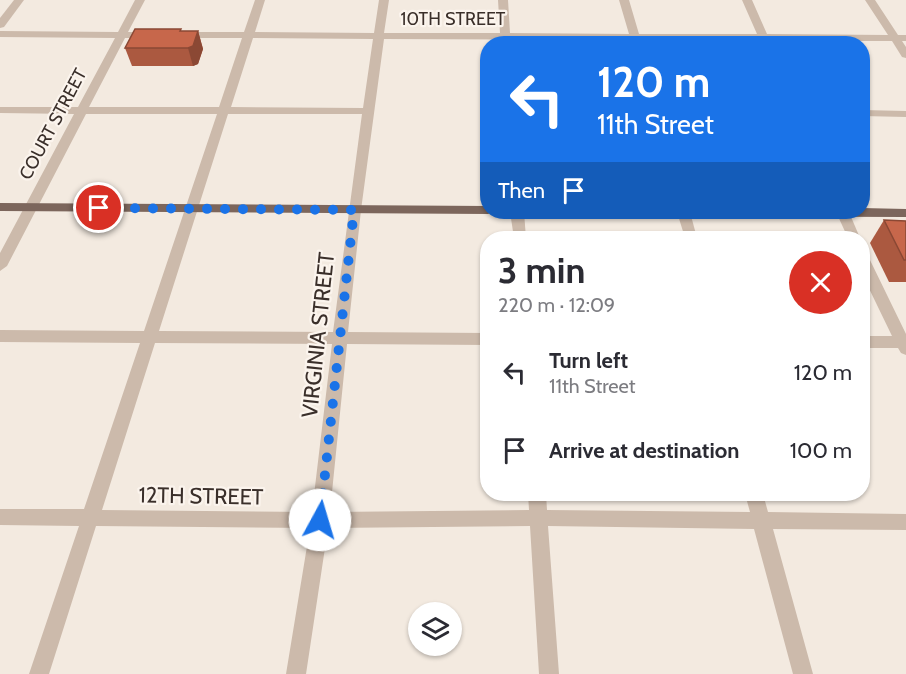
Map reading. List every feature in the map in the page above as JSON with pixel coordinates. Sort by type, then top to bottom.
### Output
[{"type":"main road","points":[[0,207],[480,210]]},
{"type":"main road","points":[[870,212],[906,213]]},
{"type":"street","points":[[0,25],[19,0]]},
{"type":"street","name":"COURT STREET","points":[[0,266],[29,207],[140,0]]},
{"type":"street","points":[[39,674],[260,0]]},
{"type":"street","name":"VIRGINIA STREET","points":[[296,674],[320,520],[354,210],[384,0]]},
{"type":"street","points":[[503,0],[505,36]]},
{"type":"street","points":[[624,0],[635,36]]},
{"type":"street","points":[[747,0],[763,36]]},
{"type":"street","points":[[870,0],[901,38],[906,55]]},
{"type":"street","points":[[0,34],[156,35]]},
{"type":"street","name":"10TH STREET","points":[[168,35],[505,36]]},
{"type":"street","name":"10TH STREET","points":[[870,38],[901,38]]},
{"type":"street","points":[[0,110],[369,111]]},
{"type":"street","points":[[870,113],[906,114]]},
{"type":"street","points":[[870,274],[905,344],[870,342]]},
{"type":"street","points":[[0,336],[480,339]]},
{"type":"street","points":[[538,501],[549,674]]},
{"type":"street","points":[[756,501],[803,674]]},
{"type":"street","name":"12TH STREET","points":[[0,517],[320,520],[760,519],[906,522]]},
{"type":"building","points":[[135,29],[198,31],[193,46],[188,48],[125,48]]},
{"type":"building","points":[[884,220],[906,221],[906,260],[904,260]]},
{"type":"route","points":[[99,208],[354,210],[320,520]]}]
